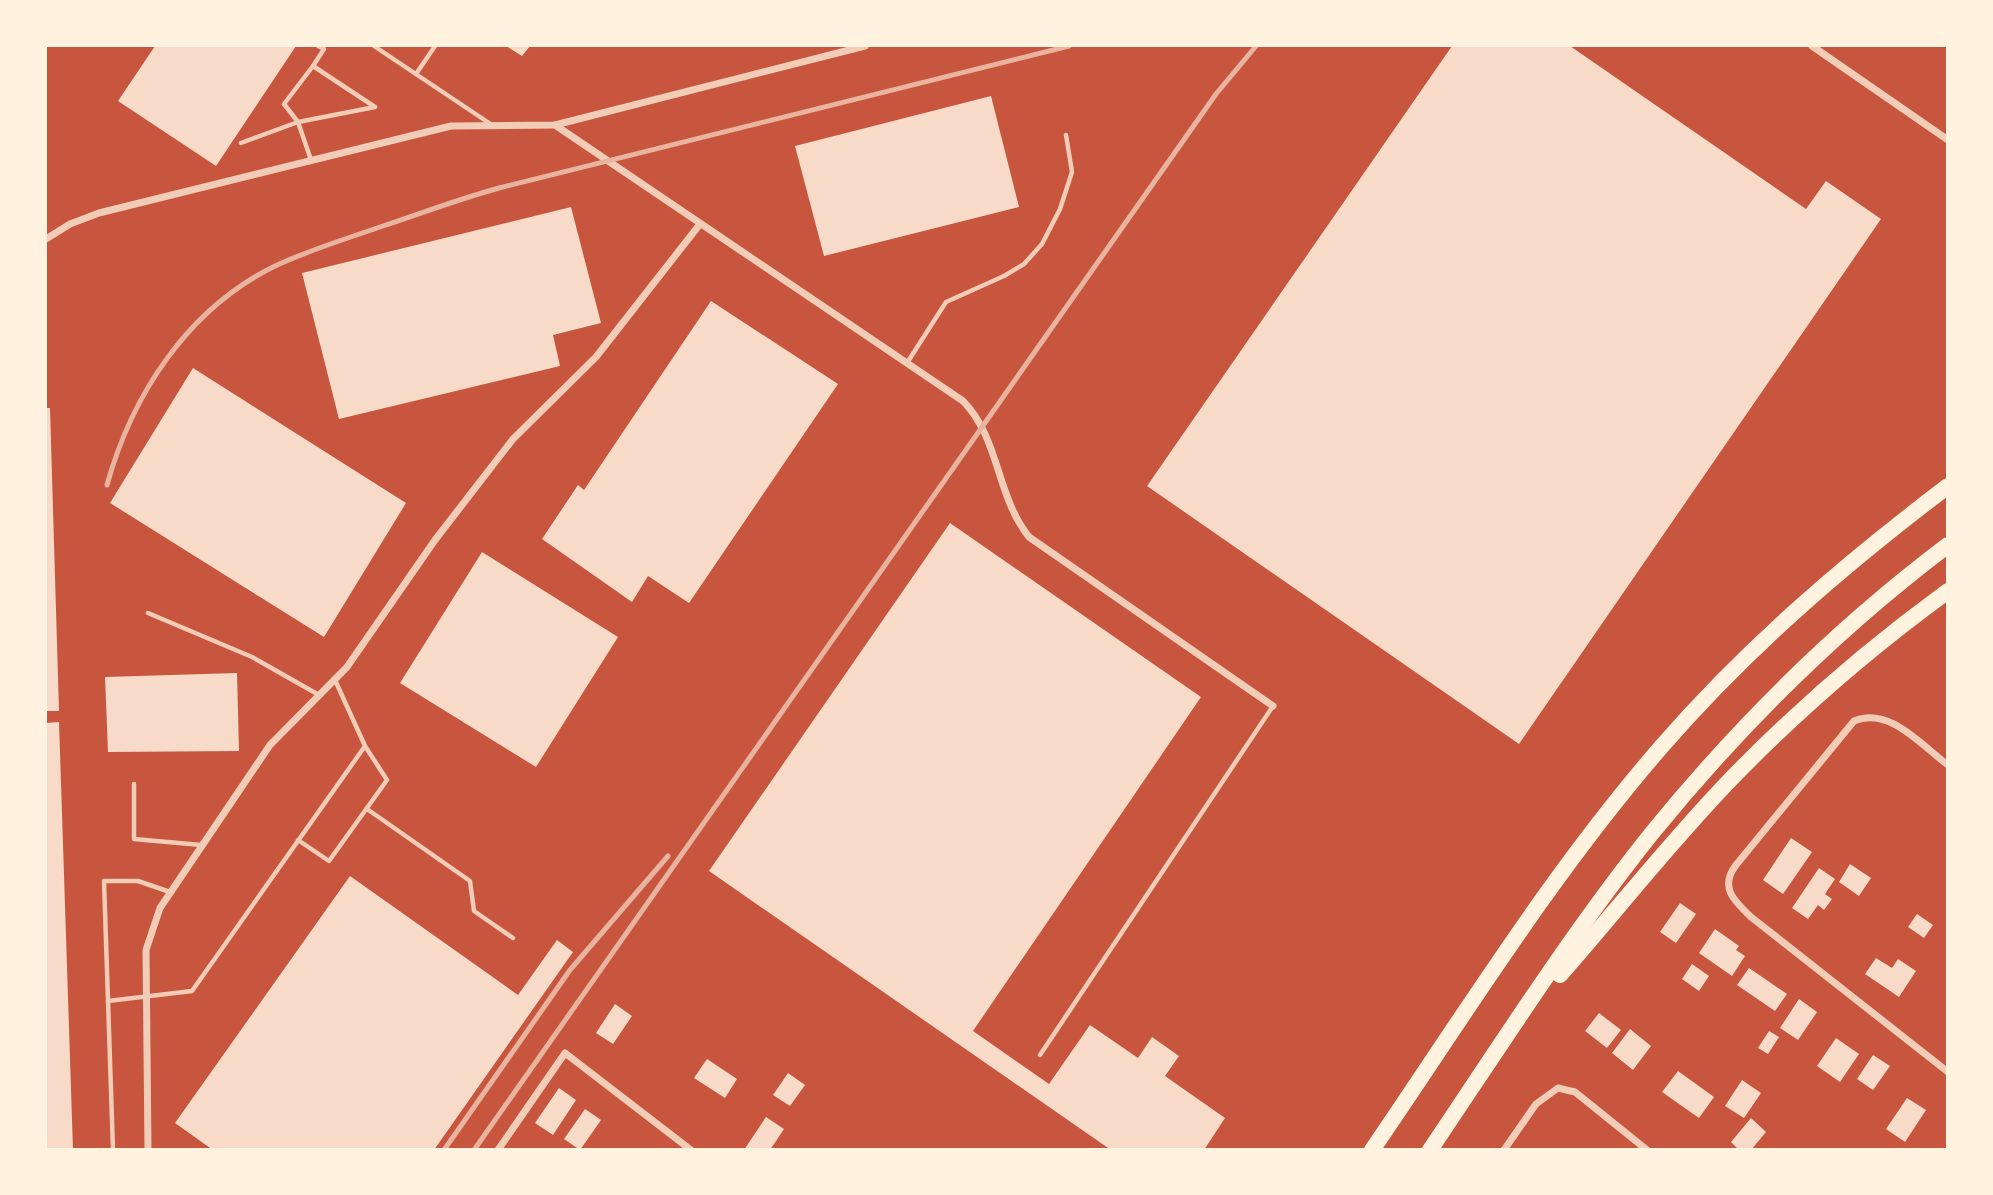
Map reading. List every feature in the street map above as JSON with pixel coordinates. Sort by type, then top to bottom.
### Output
[{"type":"highway","points":[[1372,1150],[1572,860],[1662,746],[1720,684],[1802,604],[1906,516],[1948,486]]},
{"type":"highway","points":[[1430,1150],[1616,880],[1720,754],[1845,630],[1948,545]]},
{"type":"highway","points":[[1510,1032],[1730,780],[1802,710],[1948,591]]},
{"type":"street","points":[[46,239],[71,224],[99,214],[451,127],[555,125],[864,46]]},
{"type":"street","points":[[1812,46],[1948,140]]},
{"type":"street","points":[[555,125],[963,401],[977,415],[990,442],[1014,519],[1034,542],[1273,706]]},
{"type":"street","points":[[148,1150],[146,950],[151,929],[170,892],[270,745],[335,680],[367,641],[446,525],[513,439],[596,357],[700,224]]},
{"type":"street","points":[[1948,765],[1888,720],[1873,716],[1854,721],[1736,865],[1728,882],[1732,900],[1751,917],[1948,1072]]},
{"type":"street","points":[[500,1149],[565,1053],[691,1150]]},
{"type":"street","points":[[1504,1150],[1536,1104],[1558,1088],[1575,1091],[1647,1150]]},
{"type":"lane","points":[[311,161],[298,122],[284,104],[324,50],[318,46]]},
{"type":"lane","points":[[374,46],[493,126]]},
{"type":"lane","points":[[416,74],[435,46]]},
{"type":"lane","points":[[241,143],[298,122],[375,107],[313,66]]},
{"type":"lane","points":[[906,363],[946,302],[1014,270],[1041,244],[1060,209],[1072,173],[1066,135]]},
{"type":"lane","points":[[148,613],[253,657],[319,695]]},
{"type":"lane","points":[[298,840],[328,861],[387,780],[365,746],[335,680]]},
{"type":"lane","points":[[1040,1055],[1273,706]]},
{"type":"lane","points":[[107,1000],[146,999],[192,991],[365,746]]},
{"type":"lane","points":[[134,784],[134,839],[201,845]]},
{"type":"lane","points":[[367,809],[470,881],[474,911],[513,938]]},
{"type":"lane","points":[[113,1150],[104,881],[138,881],[170,892]]},
{"type":"building","points":[[155,46],[296,46],[216,166],[118,101]]},
{"type":"building","points":[[506,46],[530,46],[522,56]]},
{"type":"building","points":[[1452,46],[1570,46],[1806,209],[1826,181],[1881,219],[1519,744],[1147,486]]},
{"type":"building","points":[[991,96],[1019,207],[824,256],[795,146]]},
{"type":"building","points":[[571,207],[601,323],[553,335],[560,366],[339,419],[302,273]]},
{"type":"building","points":[[711,301],[838,384],[689,603],[648,576],[632,602],[542,539],[578,485],[584,490]]},
{"type":"building","points":[[193,368],[406,503],[324,637],[110,503]]},
{"type":"building","points":[[46,408],[50,408],[59,711],[46,711]]},
{"type":"building","points":[[950,523],[1201,697],[973,1031],[1049,1084],[1090,1025],[1138,1058],[1152,1037],[1179,1056],[1165,1076],[1225,1118],[1204,1150],[1111,1150],[709,871]]},
{"type":"building","points":[[482,552],[618,637],[536,767],[400,683]]},
{"type":"building","points":[[237,673],[239,751],[108,752],[105,677]]},
{"type":"building","points":[[59,722],[73,1150],[46,1150],[46,723]]},
{"type":"building","points":[[1791,838],[1812,852],[1783,894],[1763,880]]},
{"type":"building","points":[[1850,864],[1871,878],[1859,896],[1839,882]]},
{"type":"building","points":[[1819,868],[1835,879],[1825,894],[1832,899],[1824,910],[1818,905],[1808,919],[1792,908]]},
{"type":"building","points":[[350,876],[518,995],[557,940],[573,952],[434,1150],[213,1150],[175,1123]]},
{"type":"building","points":[[1680,903],[1696,914],[1676,943],[1660,932]]},
{"type":"building","points":[[1917,914],[1933,925],[1924,938],[1908,927]]},
{"type":"building","points":[[1715,929],[1739,946],[1736,950],[1745,956],[1732,976],[1699,953]]},
{"type":"building","points":[[1876,958],[1892,968],[1898,959],[1916,971],[1899,997],[1865,974]]},
{"type":"building","points":[[1692,964],[1709,976],[1699,991],[1682,979]]},
{"type":"building","points":[[1749,968],[1787,994],[1775,1011],[1737,985]]},
{"type":"building","points":[[1799,999],[1817,1012],[1798,1040],[1780,1028]]},
{"type":"building","points":[[615,1004],[632,1016],[613,1044],[596,1033]]},
{"type":"building","points":[[1599,1013],[1621,1030],[1607,1048],[1585,1031]]},
{"type":"building","points":[[1630,1029],[1651,1046],[1633,1070],[1612,1053]]},
{"type":"building","points":[[1769,1031],[1779,1037],[1768,1054],[1758,1048]]},
{"type":"building","points":[[1836,1038],[1859,1054],[1840,1082],[1817,1066]]},
{"type":"building","points":[[1873,1055],[1890,1066],[1873,1090],[1857,1079]]},
{"type":"building","points":[[707,1059],[737,1079],[725,1098],[694,1078]]},
{"type":"building","points":[[1678,1071],[1714,1097],[1699,1118],[1662,1092]]},
{"type":"building","points":[[788,1073],[805,1085],[790,1106],[773,1095]]},
{"type":"building","points":[[1742,1080],[1761,1093],[1744,1118],[1725,1106]]},
{"type":"building","points":[[559,1088],[576,1100],[553,1135],[535,1123]]},
{"type":"building","points":[[1907,1098],[1926,1110],[1905,1142],[1886,1129]]},
{"type":"building","points":[[585,1109],[601,1120],[580,1150],[564,1139]]},
{"type":"building","points":[[766,1117],[784,1129],[770,1150],[744,1150]]},
{"type":"building","points":[[1751,1118],[1766,1132],[1751,1150],[1739,1150],[1731,1142]]},
{"type":"railway","points":[[107,485],[131,419],[167,358],[189,331],[214,307],[242,285],[286,261],[499,188],[1069,46]]},
{"type":"railway","points":[[474,1150],[1216,94],[1256,46]]},
{"type":"railway","points":[[444,1150],[570,970],[668,856]]}]
